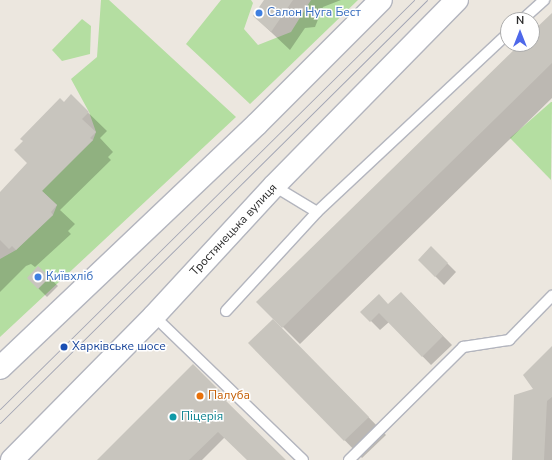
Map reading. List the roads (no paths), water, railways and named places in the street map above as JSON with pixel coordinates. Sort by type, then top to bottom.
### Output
[{"type":"street","points":[[0,368],[257,124],[381,0]]},
{"type":"street","name":"Тростянецька вулиця","points":[[12,460],[154,316],[274,186],[457,0]]},
{"type":"lane","points":[[531,12],[544,0]]},
{"type":"lane","points":[[226,311],[317,212],[500,40]]},
{"type":"lane","points":[[274,186],[317,212]]},
{"type":"lane","points":[[349,460],[463,347],[509,340],[552,296]]},
{"type":"lane","points":[[154,316],[303,460]]},
{"type":"tram line","points":[[0,409],[414,0]]},
{"type":"tram line","points":[[0,423],[427,0]]},
{"type":"place","name":"Салон Нуга Бест","points":[[259,13]]},
{"type":"place","name":"Київхліб","points":[[38,277]]},
{"type":"place","name":"Харківське шосе","points":[[64,347]]},
{"type":"place","name":"Палуба","points":[[200,396]]},
{"type":"place","name":"Піцерія","points":[[173,417]]}]
